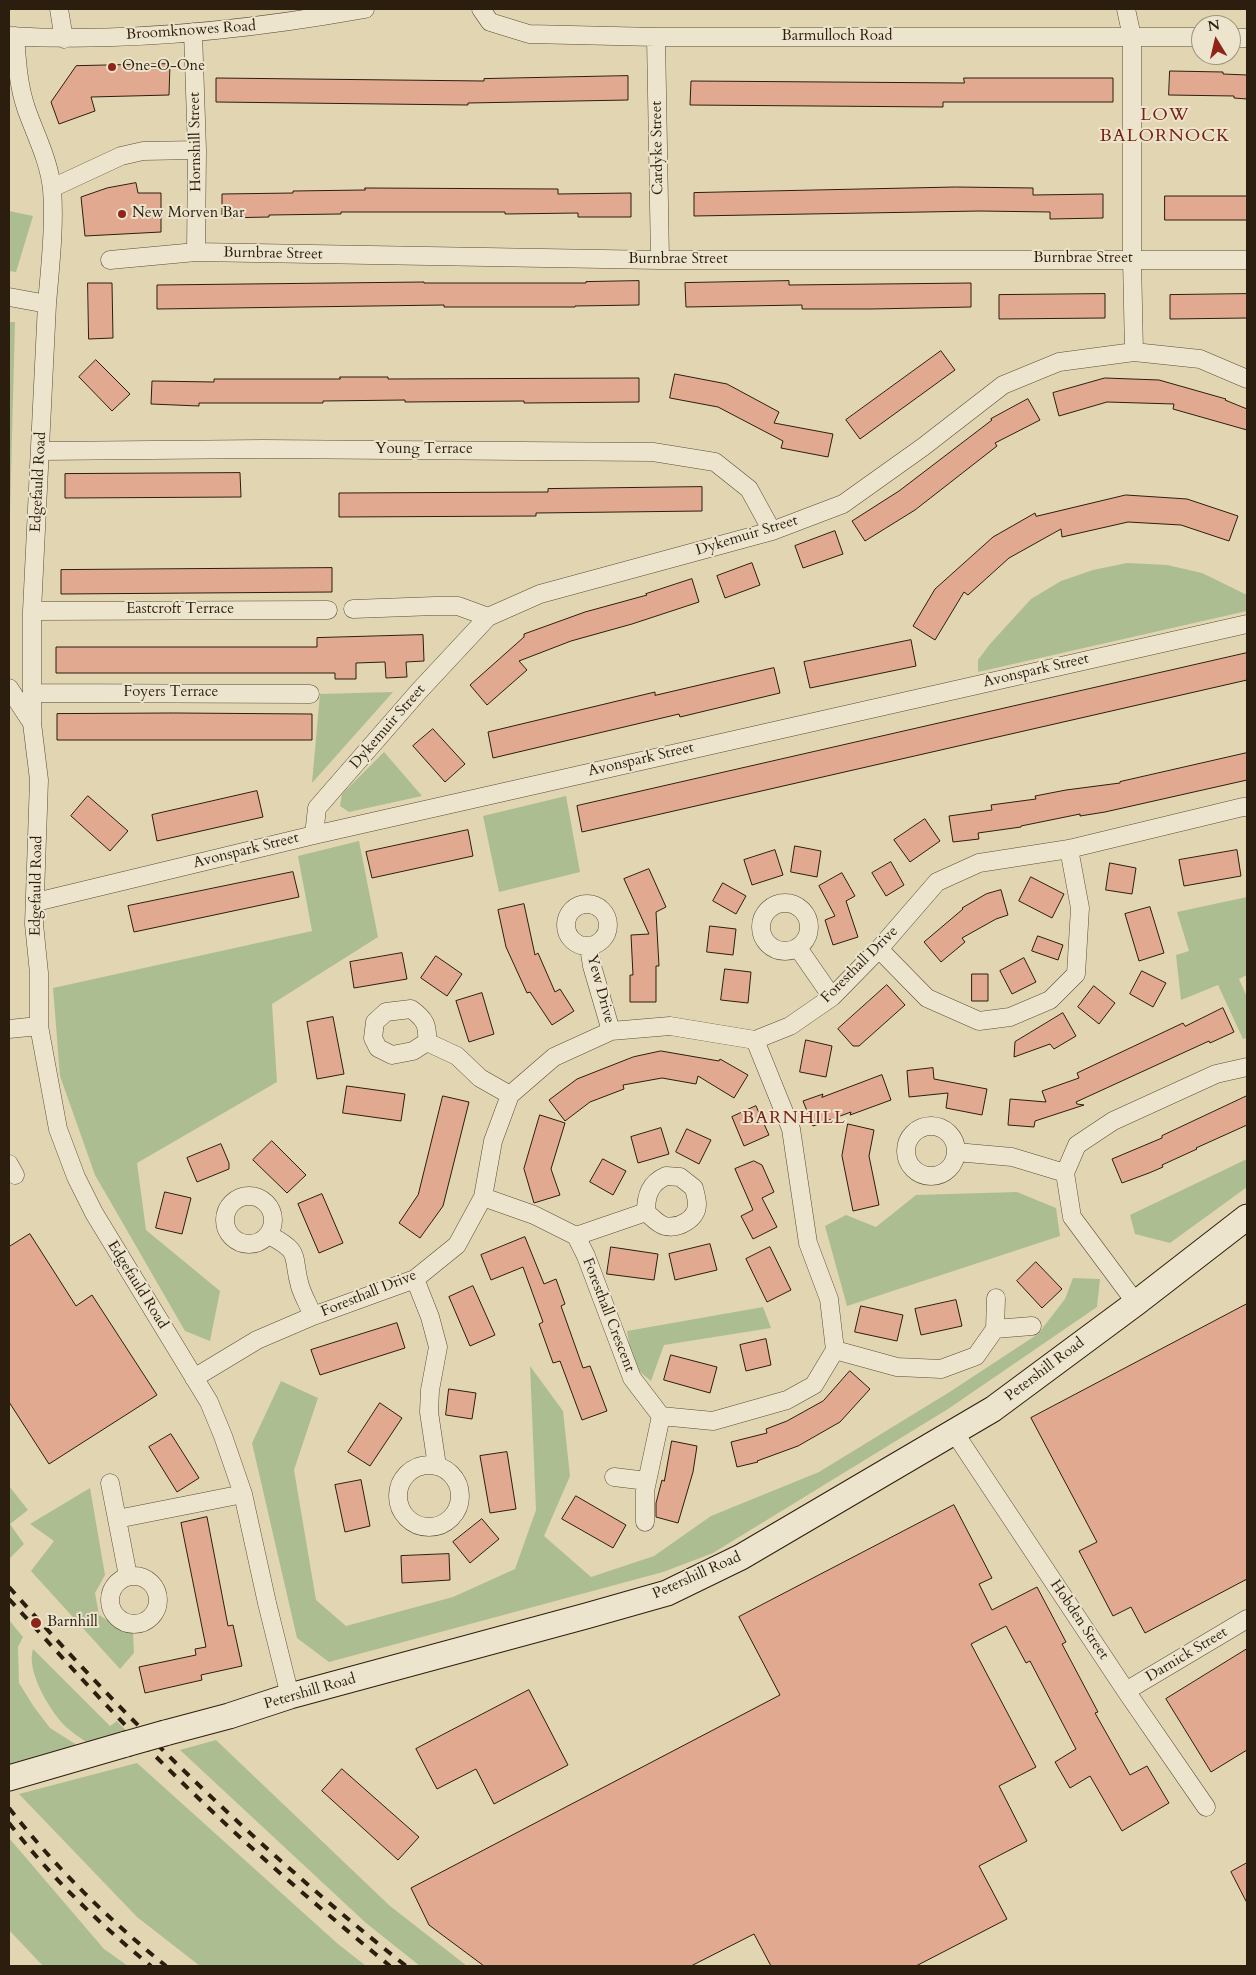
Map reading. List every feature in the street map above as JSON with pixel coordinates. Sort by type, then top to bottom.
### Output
[{"type":"street","points":[[59,9],[64,39]]},
{"type":"street","name":"Broomknowes Road","points":[[12,36],[64,39],[194,32],[287,23],[365,9]]},
{"type":"street","name":"Barmulloch Road","points":[[481,9],[490,22],[529,34],[1191,38]]},
{"type":"street","points":[[1126,9],[1132,37],[1134,352]]},
{"type":"street","name":"Hornshill Street","points":[[194,32],[197,150],[196,252]]},
{"type":"street","name":"Edgefauld Road","points":[[12,36],[18,78],[26,107],[43,151],[52,188],[51,260],[47,304],[32,611],[32,723],[39,780],[34,924],[39,973],[39,1026],[58,1129],[76,1177],[94,1213],[209,1402],[223,1436],[243,1494],[290,1696]]},
{"type":"street","name":"Cardyke Street","points":[[656,36],[660,260]]},
{"type":"street","points":[[52,188],[121,156],[143,151],[197,150]]},
{"type":"street","name":"Burnbrae Street","points":[[110,260],[196,252],[660,260],[1247,260]]},
{"type":"street","points":[[9,297],[47,304]]},
{"type":"street","name":"Dykemuir Street","points":[[314,835],[318,808],[419,691],[488,618],[540,594],[772,531],[843,504],[923,447],[1003,385],[1059,362],[1134,352],[1200,359],[1247,379]]},
{"type":"street","name":"Young Terrace","points":[[41,451],[263,448],[654,452],[715,462],[749,490],[772,531]]},
{"type":"street","points":[[353,609],[458,606],[488,618]]},
{"type":"street","name":"Eastcroft Terrace","points":[[32,611],[328,610]]},
{"type":"street","name":"Avonspark Street","points":[[36,902],[314,835],[1247,624]]},
{"type":"street","points":[[9,688],[32,723]]},
{"type":"street","name":"Foyers Terrace","points":[[32,693],[310,694]]},
{"type":"street","name":"Foresthall Drive","points":[[194,1378],[257,1340],[313,1316],[415,1279],[457,1245],[483,1197],[493,1141],[510,1095],[554,1056],[611,1031],[670,1026],[755,1040],[790,1026],[832,997],[879,949],[937,882],[980,862],[1069,849],[1243,806],[1247,807]]},
{"type":"street","points":[[879,949],[927,998],[979,1021],[1010,1017],[1050,1000],[1076,974],[1080,908],[1069,849]]},
{"type":"street","name":"Yew Drive","points":[[589,947],[592,966],[611,1031]]},
{"type":"street","points":[[798,948],[832,997]]},
{"type":"street","points":[[9,1029],[39,1026]]},
{"type":"street","points":[[645,1522],[644,1491],[661,1416],[713,1421],[787,1400],[814,1385],[835,1350],[829,1299],[808,1242],[791,1129],[755,1040]]},
{"type":"street","points":[[427,1042],[457,1056],[480,1078],[510,1095]]},
{"type":"street","points":[[1136,1303],[1072,1218],[1065,1173],[1077,1145],[1113,1121],[1216,1074],[1247,1066]]},
{"type":"street","points":[[956,1152],[1012,1157],[1065,1173]]},
{"type":"street","points":[[483,1197],[534,1215],[576,1236],[646,1212]]},
{"type":"street","name":"Petershill Road","points":[[9,1778],[229,1716],[290,1696],[667,1593],[741,1557],[993,1409],[1136,1303],[1247,1217]]},
{"type":"street","points":[[269,1235],[290,1248],[296,1259],[300,1286],[313,1316]]},
{"type":"street","name":"Foresthall Crescent","points":[[576,1236],[586,1256],[632,1378],[661,1416]]},
{"type":"street","points":[[415,1279],[430,1317],[438,1347],[430,1390],[429,1412],[437,1466]]},
{"type":"street","points":[[835,1350],[897,1367],[941,1369],[976,1356],[995,1329],[996,1298]]},
{"type":"street","points":[[995,1329],[1032,1326]]},
{"type":"street","name":"Hobden Street","points":[[954,1432],[1126,1691],[1206,1807]]},
{"type":"street","points":[[614,1477],[647,1481]]},
{"type":"street","points":[[110,1483],[128,1576]]},
{"type":"street","points":[[117,1519],[243,1494]]},
{"type":"street","name":"Darnick Street","points":[[1126,1691],[1247,1619]]},
{"type":"green space","points":[[9,211],[33,216],[16,272],[9,271]]},
{"type":"green space","points":[[9,322],[15,322],[9,552]]},
{"type":"green space","points":[[1127,563],[1167,565],[1202,573],[1247,595],[1247,611],[978,672],[978,660],[1031,599],[1061,581],[1093,570]]},
{"type":"green space","points":[[393,692],[312,783],[320,694]]},
{"type":"green space","points":[[384,752],[422,796],[349,812],[340,806],[342,794]]},
{"type":"green space","points":[[566,796],[580,872],[499,892],[483,816]]},
{"type":"green space","points":[[359,841],[378,937],[272,1004],[277,1082],[137,1163],[146,1230],[220,1291],[210,1341],[185,1331],[95,1175],[60,1076],[53,988],[312,931],[298,856]]},
{"type":"green space","points":[[1247,897],[1247,975],[1239,979],[1247,997],[1247,1038],[1243,1039],[1218,985],[1181,1000],[1176,955],[1189,951],[1177,912]]},
{"type":"green space","points":[[1247,1159],[1247,1187],[1170,1243],[1135,1234],[1130,1215]]},
{"type":"green space","points":[[1017,1192],[1056,1208],[1060,1236],[847,1306],[825,1226],[846,1215],[876,1227],[916,1195]]},
{"type":"green space","points":[[1073,1278],[1100,1279],[1097,1307],[948,1409],[713,1553],[663,1572],[329,1662],[297,1638],[252,1443],[281,1381],[318,1398],[294,1470],[316,1600],[346,1626],[453,1597],[515,1569],[536,1510],[530,1366],[563,1411],[570,1476],[544,1536],[591,1577],[654,1556],[711,1516],[819,1472],[948,1393],[1038,1334],[1065,1299]]},
{"type":"green space","points":[[763,1307],[771,1328],[664,1345],[651,1381],[633,1366],[627,1331]]},
{"type":"green space","points":[[9,1486],[28,1510],[10,1524],[24,1544],[9,1559]]},
{"type":"green space","points":[[90,1488],[105,1575],[95,1593],[99,1615],[116,1626],[133,1633],[134,1653],[120,1669],[31,1571],[54,1541],[30,1524]]},
{"type":"green space","points":[[9,1620],[23,1637],[18,1647],[19,1683],[50,1728],[80,1747],[9,1769]]},
{"type":"green space","points":[[33,1649],[110,1726],[117,1721],[128,1733],[89,1744],[67,1728],[58,1718],[40,1689],[33,1668]]},
{"type":"green space","points":[[216,1740],[390,1906],[467,1966],[420,1966],[366,1923],[180,1750]]},
{"type":"green space","points":[[137,1763],[338,1944],[366,1966],[200,1966],[137,1917],[19,1794]]},
{"type":"green space","points":[[9,1838],[104,1949],[128,1966],[43,1966],[9,1930]]},
{"type":"building","points":[[170,64],[169,95],[91,97],[95,111],[59,124],[51,102],[76,66]]},
{"type":"building","points":[[1170,71],[1223,72],[1223,74],[1247,75],[1247,99],[1234,98],[1234,96],[1169,95]]},
{"type":"building","points":[[628,76],[628,100],[468,103],[468,105],[216,102],[216,78],[484,81],[484,79]]},
{"type":"building","points":[[964,78],[1113,78],[1113,102],[943,102],[943,107],[690,105],[691,81],[964,83]]},
{"type":"building","name":"New Morven Bar","points":[[136,183],[138,193],[161,193],[161,232],[85,236],[81,197],[107,188]]},
{"type":"building","points":[[956,187],[1033,188],[1033,195],[1103,194],[1103,218],[1050,219],[1050,212],[980,211],[694,216],[694,193]]},
{"type":"building","points":[[365,188],[558,189],[558,194],[631,193],[631,217],[578,217],[578,213],[341,212],[341,214],[222,218],[222,194],[365,190]]},
{"type":"building","points":[[1165,196],[1247,196],[1247,220],[1165,220]]},
{"type":"building","points":[[639,281],[639,305],[444,307],[444,305],[157,309],[157,285],[424,282],[586,283]]},
{"type":"building","points":[[789,281],[789,285],[971,283],[971,307],[802,309],[802,305],[686,307],[685,283]]},
{"type":"building","points":[[88,283],[112,283],[113,338],[89,339]]},
{"type":"building","points":[[1105,294],[1105,318],[999,319],[999,295]]},
{"type":"building","points":[[1247,294],[1247,318],[1170,319],[1170,295]]},
{"type":"building","points":[[941,351],[955,370],[860,439],[846,420]]},
{"type":"building","points":[[96,360],[130,394],[112,411],[79,377]]},
{"type":"building","points":[[675,374],[727,384],[779,412],[774,423],[833,434],[828,457],[781,448],[783,441],[718,407],[670,398]]},
{"type":"building","points":[[340,377],[388,377],[388,379],[639,378],[639,402],[405,402],[405,400],[323,401],[323,403],[199,403],[199,406],[151,404],[152,381],[214,382],[214,379],[340,379]]},
{"type":"building","points":[[1105,378],[1159,380],[1226,399],[1247,409],[1247,430],[1173,409],[1174,404],[1107,402],[1059,416],[1053,393]]},
{"type":"building","points":[[1028,399],[1040,420],[995,443],[997,446],[915,510],[865,541],[852,521],[899,491],[991,419]]},
{"type":"building","points":[[240,473],[241,497],[65,498],[65,474]]},
{"type":"building","points":[[702,487],[702,511],[536,513],[536,516],[339,517],[339,493],[548,492],[548,489]]},
{"type":"building","points":[[1126,495],[1187,499],[1238,516],[1229,541],[1181,525],[1128,522],[1062,537],[1061,529],[1009,558],[968,595],[964,592],[935,640],[913,626],[935,589],[993,537],[1035,513],[1036,516]]},
{"type":"building","points":[[835,531],[843,554],[803,568],[795,546]]},
{"type":"building","points":[[752,563],[760,585],[725,598],[717,576]]},
{"type":"building","points":[[332,568],[332,592],[61,594],[61,570]]},
{"type":"building","points":[[692,579],[699,602],[632,624],[571,641],[519,661],[527,670],[487,705],[470,685],[524,637],[524,634],[585,612],[647,595]]},
{"type":"building","points":[[423,635],[424,661],[406,662],[407,677],[386,678],[385,662],[356,663],[356,679],[335,679],[335,673],[56,673],[56,647],[317,647],[317,638]]},
{"type":"building","points":[[911,640],[916,666],[810,688],[804,662]]},
{"type":"building","points":[[1247,653],[1247,680],[582,832],[577,806]]},
{"type":"building","points":[[774,668],[780,693],[680,717],[679,714],[493,758],[488,732],[655,692],[655,695]]},
{"type":"building","points":[[57,714],[312,714],[312,740],[57,740]]},
{"type":"building","points":[[433,729],[465,764],[445,782],[413,746]]},
{"type":"building","points":[[1247,753],[1247,780],[1105,812],[1080,816],[1080,814],[1021,827],[978,833],[979,839],[953,842],[949,816],[992,810],[991,805],[1036,799],[1035,796],[1066,790],[1120,783]]},
{"type":"building","points":[[257,791],[263,817],[157,841],[152,815]]},
{"type":"building","points":[[88,796],[128,831],[110,851],[71,816]]},
{"type":"building","points":[[925,819],[940,841],[910,862],[894,840]]},
{"type":"building","points":[[468,830],[473,856],[372,878],[366,852]]},
{"type":"building","points":[[795,846],[821,851],[817,877],[791,872]]},
{"type":"building","points":[[775,850],[783,875],[752,885],[744,860]]},
{"type":"building","points":[[1237,850],[1241,876],[1184,886],[1179,860]]},
{"type":"building","points":[[891,862],[904,885],[886,896],[872,873]]},
{"type":"building","points":[[1110,863],[1136,868],[1132,894],[1106,890]]},
{"type":"building","points":[[649,869],[666,907],[656,912],[659,966],[656,966],[656,1002],[630,1002],[630,975],[633,975],[631,935],[649,934],[624,879]]},
{"type":"building","points":[[293,872],[299,897],[134,932],[128,906]]},
{"type":"building","points":[[842,873],[855,896],[846,901],[858,937],[833,945],[825,920],[835,916],[819,886]]},
{"type":"building","points":[[1031,877],[1064,894],[1052,918],[1019,901]]},
{"type":"building","points":[[723,883],[746,896],[736,914],[713,901]]},
{"type":"building","points":[[1001,890],[1008,915],[996,919],[962,938],[965,942],[941,962],[924,942],[962,908],[986,894]]},
{"type":"building","points":[[524,904],[535,955],[538,953],[555,992],[560,989],[574,1011],[552,1025],[530,992],[527,993],[506,947],[498,910]]},
{"type":"building","points":[[1150,907],[1164,953],[1139,961],[1125,914]]},
{"type":"building","points":[[710,926],[736,929],[733,955],[707,952]]},
{"type":"building","points":[[1038,936],[1063,945],[1058,960],[1032,951]]},
{"type":"building","points":[[402,953],[407,979],[354,988],[350,962]]},
{"type":"building","points":[[436,956],[462,974],[447,996],[421,978]]},
{"type":"building","points":[[1024,958],[1036,982],[1012,994],[1000,971]]},
{"type":"building","points":[[725,969],[751,972],[748,1003],[721,1000]]},
{"type":"building","points":[[1142,971],[1166,983],[1153,1007],[1130,994]]},
{"type":"building","points":[[972,974],[988,974],[988,1001],[972,1001]]},
{"type":"building","points":[[887,985],[905,1005],[859,1046],[853,1046],[838,1029]]},
{"type":"building","points":[[1094,986],[1115,1003],[1099,1024],[1078,1007]]},
{"type":"building","points":[[482,993],[494,1034],[469,1042],[456,1001]]},
{"type":"building","points":[[1223,1008],[1234,1032],[1210,1043],[1209,1041],[1076,1102],[1077,1104],[1084,1105],[1035,1121],[1034,1127],[1008,1125],[1010,1099],[1046,1102],[1042,1091],[1079,1078],[1077,1073],[1183,1023],[1185,1026]]},
{"type":"building","points":[[1063,1013],[1076,1036],[1054,1049],[1050,1044],[1014,1057],[1015,1042]]},
{"type":"building","points":[[333,1017],[344,1074],[317,1079],[307,1022]]},
{"type":"building","points":[[806,1040],[832,1046],[826,1077],[800,1072]]},
{"type":"building","points":[[661,1051],[719,1061],[720,1059],[748,1075],[734,1098],[698,1076],[696,1084],[662,1078],[623,1085],[624,1089],[590,1102],[565,1121],[549,1100],[577,1079],[633,1057]]},
{"type":"building","points":[[933,1068],[934,1079],[987,1089],[982,1115],[946,1108],[948,1093],[909,1097],[907,1071]]},
{"type":"building","points":[[882,1075],[891,1100],[813,1126],[803,1101],[823,1094],[822,1097]]},
{"type":"building","points":[[347,1086],[405,1094],[401,1121],[343,1113]]},
{"type":"building","points":[[443,1096],[469,1102],[443,1206],[420,1238],[399,1223],[418,1195]]},
{"type":"building","points":[[1247,1096],[1247,1125],[1162,1165],[1163,1167],[1122,1183],[1112,1159],[1162,1138],[1162,1136]]},
{"type":"building","points":[[756,1106],[769,1135],[744,1146],[732,1117]]},
{"type":"building","points":[[540,1115],[565,1123],[551,1169],[560,1195],[534,1203],[524,1169]]},
{"type":"building","points":[[848,1124],[874,1130],[869,1156],[879,1205],[853,1211],[842,1156]]},
{"type":"building","points":[[661,1128],[669,1154],[638,1163],[631,1137]]},
{"type":"building","points":[[687,1129],[711,1140],[699,1164],[676,1152]]},
{"type":"building","points":[[272,1141],[306,1175],[287,1193],[253,1160]]},
{"type":"building","points":[[221,1144],[229,1163],[229,1169],[197,1182],[187,1158]]},
{"type":"building","points":[[603,1159],[626,1171],[613,1195],[590,1182]]},
{"type":"building","points":[[754,1161],[762,1165],[774,1192],[762,1198],[777,1227],[753,1239],[741,1216],[753,1210],[735,1169]]},
{"type":"building","points":[[165,1192],[191,1198],[182,1234],[156,1228]]},
{"type":"building","points":[[322,1194],[343,1243],[319,1253],[298,1204]]},
{"type":"building","points":[[30,1234],[76,1306],[92,1295],[157,1395],[49,1464],[9,1402],[9,1247]]},
{"type":"building","points":[[525,1237],[544,1284],[556,1279],[565,1304],[561,1306],[583,1368],[590,1366],[607,1411],[582,1420],[560,1361],[553,1363],[539,1324],[543,1322],[523,1267],[491,1280],[481,1255]]},
{"type":"building","points":[[710,1244],[717,1270],[675,1280],[669,1254]]},
{"type":"building","points":[[611,1247],[658,1254],[654,1280],[607,1274]]},
{"type":"building","points":[[770,1247],[791,1290],[767,1302],[746,1259]]},
{"type":"building","points":[[1036,1262],[1062,1289],[1042,1308],[1017,1281]]},
{"type":"building","points":[[473,1286],[495,1335],[470,1346],[449,1297]]},
{"type":"building","points":[[956,1300],[962,1326],[921,1335],[915,1309]]},
{"type":"building","points":[[1247,1304],[1247,1579],[1145,1633],[1131,1607],[1113,1616],[1079,1551],[1097,1542],[1031,1418]]},
{"type":"building","points":[[861,1306],[903,1315],[897,1341],[855,1332]]},
{"type":"building","points":[[397,1323],[405,1348],[320,1375],[311,1350]]},
{"type":"building","points":[[766,1339],[771,1365],[746,1371],[740,1345]]},
{"type":"building","points":[[671,1355],[717,1367],[710,1393],[664,1380]]},
{"type":"building","points":[[850,1371],[870,1389],[840,1422],[798,1446],[758,1462],[737,1467],[731,1442],[767,1433],[766,1429],[787,1421],[823,1401]]},
{"type":"building","points":[[449,1389],[476,1393],[472,1419],[446,1415]]},
{"type":"building","points":[[380,1403],[402,1418],[370,1466],[348,1452]]},
{"type":"building","points":[[171,1434],[199,1478],[177,1492],[149,1447]]},
{"type":"building","points":[[672,1441],[697,1446],[693,1472],[678,1523],[656,1517],[656,1503],[662,1480],[664,1481]]},
{"type":"building","points":[[507,1452],[516,1509],[490,1513],[480,1456]]},
{"type":"building","points":[[361,1480],[370,1526],[345,1532],[335,1485]]},
{"type":"building","points":[[576,1496],[626,1525],[613,1548],[562,1519]]},
{"type":"building","points":[[954,1505],[992,1578],[979,1584],[992,1610],[1037,1587],[1066,1642],[1062,1644],[1098,1712],[1095,1713],[1130,1775],[1147,1766],[1169,1803],[1122,1831],[1090,1776],[1070,1788],[1055,1762],[1076,1749],[1030,1661],[1026,1663],[1006,1626],[971,1644],[1036,1767],[999,1786],[1027,1841],[979,1866],[1007,1919],[916,1966],[771,1966],[754,1934],[691,1966],[484,1966],[429,1925],[411,1888],[780,1695],[739,1617]]},
{"type":"building","points":[[207,1517],[228,1626],[233,1625],[242,1666],[201,1675],[202,1680],[145,1693],[139,1667],[196,1655],[195,1649],[206,1647],[181,1523]]},
{"type":"building","points":[[482,1519],[499,1539],[470,1563],[453,1542]]},
{"type":"building","points":[[449,1554],[450,1580],[402,1583],[401,1556]]},
{"type":"building","points":[[1247,1649],[1247,1750],[1211,1772],[1166,1699]]},
{"type":"building","points":[[529,1690],[568,1765],[494,1804],[476,1769],[437,1789],[416,1749]]},
{"type":"building","points":[[342,1769],[419,1837],[398,1860],[322,1791]]},
{"type":"building","points":[[1247,1863],[1247,1903],[1231,1872]]},
{"type":"railway","points":[[9,1587],[102,1688],[199,1785],[300,1878],[406,1966]]},
{"type":"railway","points":[[9,1599],[170,1771],[290,1882],[390,1966]]},
{"type":"railway","points":[[9,1808],[64,1872],[123,1930],[166,1966]]},
{"type":"railway","points":[[9,1823],[41,1862],[76,1899],[151,1966]]},
{"type":"place","name":"One-O-One","points":[[112,67]]},
{"type":"place","name":"New Morven Bar","points":[[122,214]]},
{"type":"place","name":"Barnhill","points":[[36,1623]]},
{"type":"district","name":"LOW BALORNOCK","points":[[1165,126]]},
{"type":"district","name":"BARNHILL","points":[[794,1119]]}]
